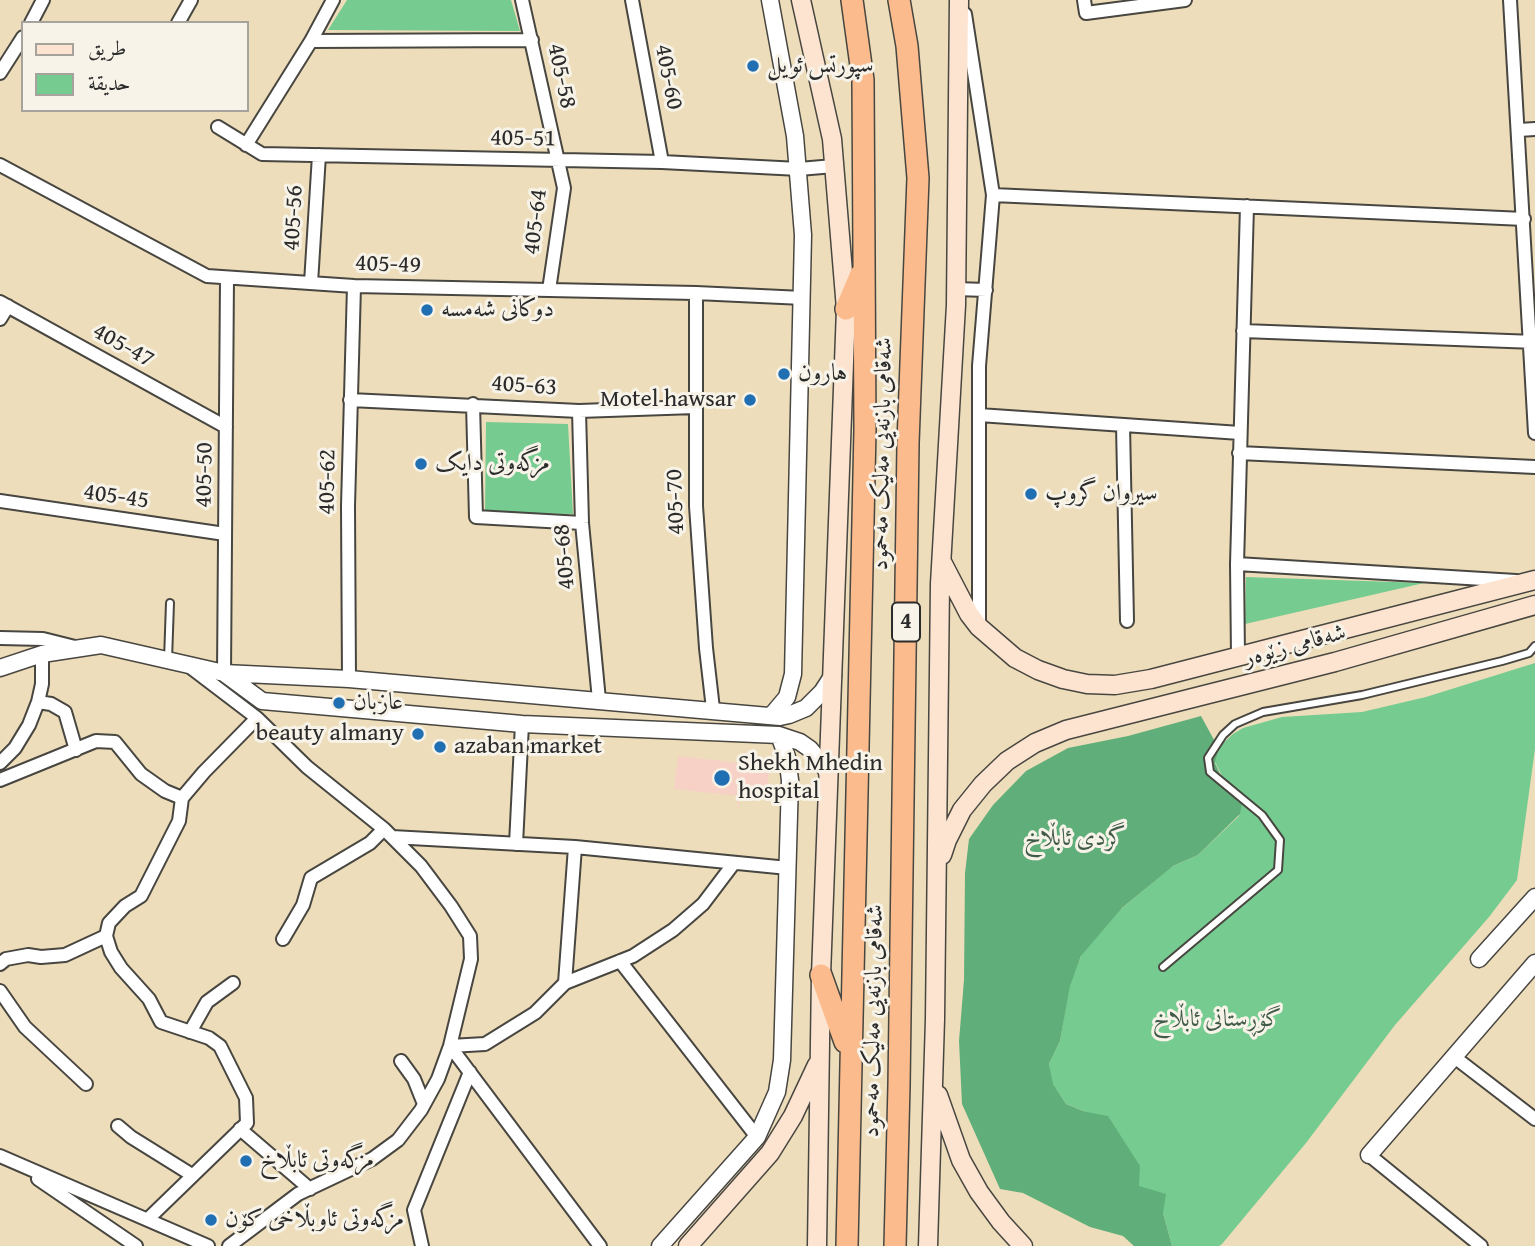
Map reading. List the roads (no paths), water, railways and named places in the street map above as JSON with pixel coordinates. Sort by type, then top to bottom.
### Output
[{"type":"highway","name":"شەقامی بازنەیی مەلیک مەحمود","points":[[847,1246],[865,430],[863,80],[852,0]]},
{"type":"highway","name":"شەقامی بازنەیی مەلیک مەحمود","points":[[895,1246],[900,1072],[908,443],[918,178],[908,46],[899,0]]},
{"type":"highway","points":[[846,309],[865,266]]},
{"type":"highway","points":[[821,975],[850,1055]]},
{"type":"main road","points":[[801,0],[832,139],[846,309],[821,975],[817,1246]]},
{"type":"main road","points":[[928,1246],[942,562],[956,289],[961,0]]},
{"type":"main road","name":"شەقامی زێوەر","points":[[942,562],[969,614],[979,627],[1015,658],[1063,679],[1087,684],[1115,685],[1152,679],[1531,581]]},
{"type":"main road","name":"شەقامی زێوەر","points":[[937,872],[947,840],[962,810],[983,784],[1007,761],[1066,730],[1335,662],[1535,605]]},
{"type":"main road","points":[[1335,662],[1349,627]]},
{"type":"main road","points":[[688,1246],[770,1153],[793,1116],[820,1058]]},
{"type":"main road","points":[[933,1082],[961,1160],[979,1192],[1023,1246]]},
{"type":"street","points":[[32,21],[43,0]]},
{"type":"street","points":[[179,21],[191,0]]},
{"type":"street","points":[[247,145],[333,0]]},
{"type":"street","name":"405-58","points":[[522,0],[557,160]]},
{"type":"street","name":"405-60","points":[[632,0],[663,162]]},
{"type":"street","points":[[770,0],[790,104],[799,169],[803,235],[793,674],[787,697],[771,716]]},
{"type":"street","points":[[961,0],[993,195],[979,366],[979,627]]},
{"type":"street","points":[[1084,0],[1086,13],[1185,0]]},
{"type":"street","points":[[1510,0],[1533,342],[1535,433]]},
{"type":"street","points":[[0,74],[21,40]]},
{"type":"street","points":[[311,41],[532,40]]},
{"type":"street","name":"405-51","points":[[218,127],[262,154],[663,162],[799,169],[834,166]]},
{"type":"street","points":[[1519,130],[1535,129]]},
{"type":"street","name":"405-56","points":[[311,283],[318,155]]},
{"type":"street","name":"405-64","points":[[549,290],[564,188],[557,160]]},
{"type":"street","name":"405-49","points":[[0,165],[207,276],[354,286],[696,293],[803,299]]},
{"type":"street","points":[[993,195],[1524,219]]},
{"type":"street","points":[[1238,657],[1239,453],[1247,206]]},
{"type":"street","name":"405-50","points":[[224,673],[228,278]]},
{"type":"street","name":"405-62","points":[[349,679],[348,506],[354,286]]},
{"type":"street","points":[[956,289],[986,290]]},
{"type":"street","name":"405-70","points":[[696,293],[696,506],[713,709]]},
{"type":"street","points":[[0,319],[4,304]]},
{"type":"street","name":"405-47","points":[[4,304],[226,427]]},
{"type":"street","points":[[1243,331],[1533,342]]},
{"type":"street","name":"405-63","points":[[351,400],[579,411],[695,407]]},
{"type":"street","points":[[473,404],[476,517],[582,523]]},
{"type":"street","name":"405-68","points":[[579,411],[582,523],[599,700]]},
{"type":"street","points":[[979,415],[1240,433]]},
{"type":"street","points":[[1123,425],[1126,621]]},
{"type":"street","points":[[1239,453],[1535,467]]},
{"type":"street","name":"405-45","points":[[0,501],[225,534]]},
{"type":"street","points":[[1237,564],[1531,581]]},
{"type":"street","points":[[0,638],[43,639],[78,648]]},
{"type":"street","points":[[0,668],[42,654],[102,645],[224,673],[349,679],[771,716],[789,715],[806,708],[822,692],[833,674]]},
{"type":"street","points":[[0,763],[15,748],[29,725],[38,702],[42,684],[42,654]]},
{"type":"street","points":[[190,666],[257,718],[307,767],[388,833],[421,866],[470,936],[471,959],[450,1046],[438,1079],[398,1140],[372,1159],[310,1189],[264,1218],[229,1246]]},
{"type":"street","points":[[224,673],[262,701],[522,724],[779,734],[810,749],[829,776]]},
{"type":"street","points":[[38,702],[51,704],[65,712],[76,750]]},
{"type":"street","points":[[148,1219],[247,1123],[246,1098],[220,1046],[209,1038],[161,1022],[149,999],[121,968],[111,952],[106,936],[109,923],[125,906],[141,896],[179,821],[182,798],[257,718]]},
{"type":"street","points":[[516,844],[522,724]]},
{"type":"street","points":[[660,1246],[757,1137],[771,1108],[781,1068],[789,768],[779,734]]},
{"type":"street","points":[[0,780],[96,741],[115,743],[142,774],[165,791],[182,798]]},
{"type":"street","points":[[283,939],[303,905],[311,878],[388,833],[575,847],[788,869]]},
{"type":"street","points":[[565,983],[575,847]]},
{"type":"street","points":[[450,1046],[485,1044],[536,1013],[565,983],[633,956],[673,930],[703,904],[734,863]]},
{"type":"street","points":[[1479,959],[1535,897]]},
{"type":"street","points":[[0,964],[6,959],[28,955],[65,955],[106,936]]},
{"type":"street","points":[[620,961],[757,1137]]},
{"type":"street","points":[[1481,1246],[1369,1154],[1535,963]]},
{"type":"street","points":[[190,1032],[207,1002],[233,983]]},
{"type":"street","points":[[0,991],[25,1027],[86,1084]]},
{"type":"street","points":[[450,1046],[600,1246]]},
{"type":"street","points":[[1453,1056],[1535,1119]]},
{"type":"street","points":[[401,1061],[414,1079],[424,1104]]},
{"type":"street","points":[[422,1246],[414,1210],[470,1072]]},
{"type":"street","points":[[118,1126],[192,1175]]},
{"type":"street","points":[[240,1129],[310,1189]]},
{"type":"street","points":[[0,1156],[148,1219],[201,1245]]},
{"type":"street","points":[[17,1165],[136,1246]]},
{"type":"lane","points":[[168,661],[170,603]]},
{"type":"lane","points":[[1163,967],[1278,870],[1280,840],[1262,816],[1210,772],[1208,758],[1223,735],[1235,724],[1263,712],[1363,695],[1477,668],[1530,653],[1535,646]]},
{"type":"place","name":"سپورتس ئويل","points":[[753,66]]},
{"type":"place","name":"دوکانی شەمسە","points":[[427,310]]},
{"type":"place","name":"هارون","points":[[784,374]]},
{"type":"place","name":"Motel hawsar","points":[[750,400]]},
{"type":"place","name":"مزگەوتی دایک","points":[[421,464]]},
{"type":"place","name":"سیروان گروپ","points":[[1031,494]]},
{"type":"place","name":"عازبان","points":[[339,703]]},
{"type":"place","name":"beauty almany","points":[[418,734]]},
{"type":"place","name":"azaban market","points":[[440,747]]},
{"type":"place","name":"Shekh Mhedin hospital","points":[[722,778]]},
{"type":"place","name":"مزگەوتی ئابڵاخ","points":[[246,1161]]},
{"type":"place","name":"مزگەوتی ئاوبڵاخی کۆن","points":[[211,1220]]},
{"type":"park label","name":"گردی ئابڵاخ","points":[[1075,839]]},
{"type":"park label","name":"گۆڕستانی ئابڵاخ","points":[[1217,1020]]}]
